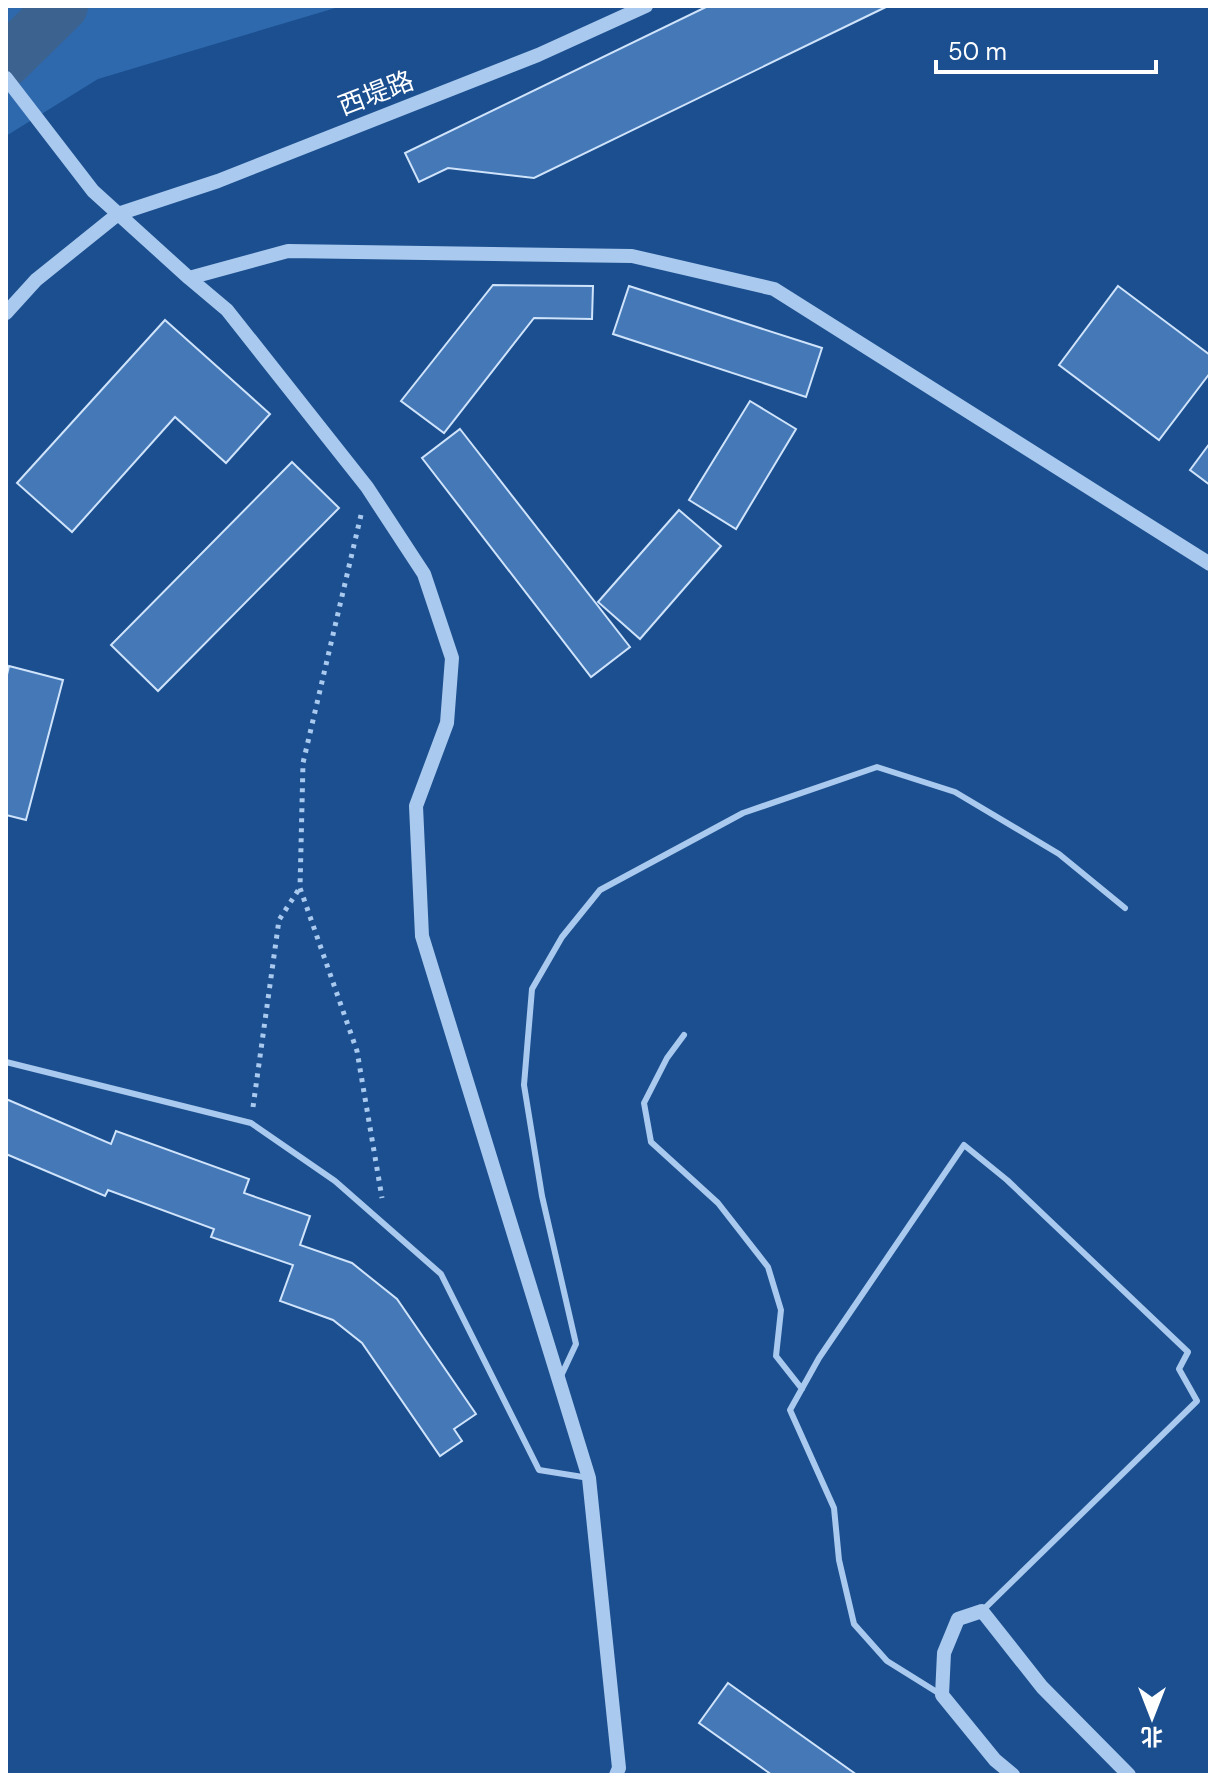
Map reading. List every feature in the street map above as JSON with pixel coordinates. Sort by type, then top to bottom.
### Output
[{"type":"street","name":"西堤路","points":[[118,214],[218,181],[538,55],[646,6]]},
{"type":"street","points":[[6,78],[93,191],[227,310],[367,487],[424,574],[452,658],[447,723],[416,806],[422,936],[589,1478],[619,1768],[616,1775]]},
{"type":"street","points":[[6,313],[36,280],[118,214]]},
{"type":"street","points":[[189,278],[288,251],[632,256],[774,289],[1210,564]]},
{"type":"street","points":[[1013,1775],[995,1760],[942,1695],[944,1653],[958,1619],[982,1611],[1042,1687],[1129,1775]]},
{"type":"lane","points":[[558,1383],[576,1344],[542,1196],[524,1085],[525,1071],[532,989],[562,937],[600,890],[743,813],[877,767],[955,792],[1059,854],[1125,908]]},
{"type":"lane","points":[[684,1035],[667,1058],[644,1103],[651,1142],[718,1203],[768,1267],[781,1310],[776,1356],[802,1389]]},
{"type":"lane","points":[[6,1062],[251,1123],[335,1181],[441,1274],[539,1470],[589,1478]]},
{"type":"lane","points":[[942,1695],[887,1661],[854,1624],[839,1560],[834,1508],[790,1410],[964,1145],[1007,1180],[1188,1352],[1179,1369],[1197,1401],[982,1611]]},
{"type":"path","points":[[367,487],[303,763],[300,888],[357,1051],[387,1227]]},
{"type":"path","points":[[251,1123],[279,920],[300,888]]},
{"type":"shaded area","points":[[6,6],[342,6],[98,79],[6,136]]},
{"type":"building","points":[[708,6],[888,6],[534,178],[448,168],[419,182],[405,153]]},
{"type":"building","points":[[493,285],[593,286],[592,319],[534,318],[444,433],[401,401]]},
{"type":"building","points":[[629,286],[822,348],[806,397],[613,334]]},
{"type":"building","points":[[1118,286],[1210,355],[1210,373],[1159,440],[1059,365]]},
{"type":"building","points":[[165,320],[270,414],[226,463],[175,417],[72,532],[17,483]]},
{"type":"building","points":[[750,401],[796,429],[736,529],[689,500]]},
{"type":"building","points":[[460,429],[630,647],[591,677],[422,458]]},
{"type":"building","points":[[1210,443],[1210,485],[1190,470]]},
{"type":"building","points":[[292,462],[339,508],[158,691],[111,645]]},
{"type":"building","points":[[679,510],[721,546],[640,639],[598,602]]},
{"type":"building","points":[[9,666],[63,680],[26,820],[6,815],[6,679]]},
{"type":"building","points":[[6,1099],[111,1144],[116,1131],[249,1179],[244,1193],[310,1216],[300,1245],[352,1263],[397,1299],[476,1414],[454,1429],[462,1441],[440,1456],[362,1343],[333,1320],[280,1301],[293,1265],[211,1237],[214,1229],[108,1190],[105,1196],[6,1154]]},
{"type":"building","points":[[728,1683],[857,1775],[772,1775],[699,1723]]},
{"type":"waterway","points":[[6,61],[62,6]]}]
